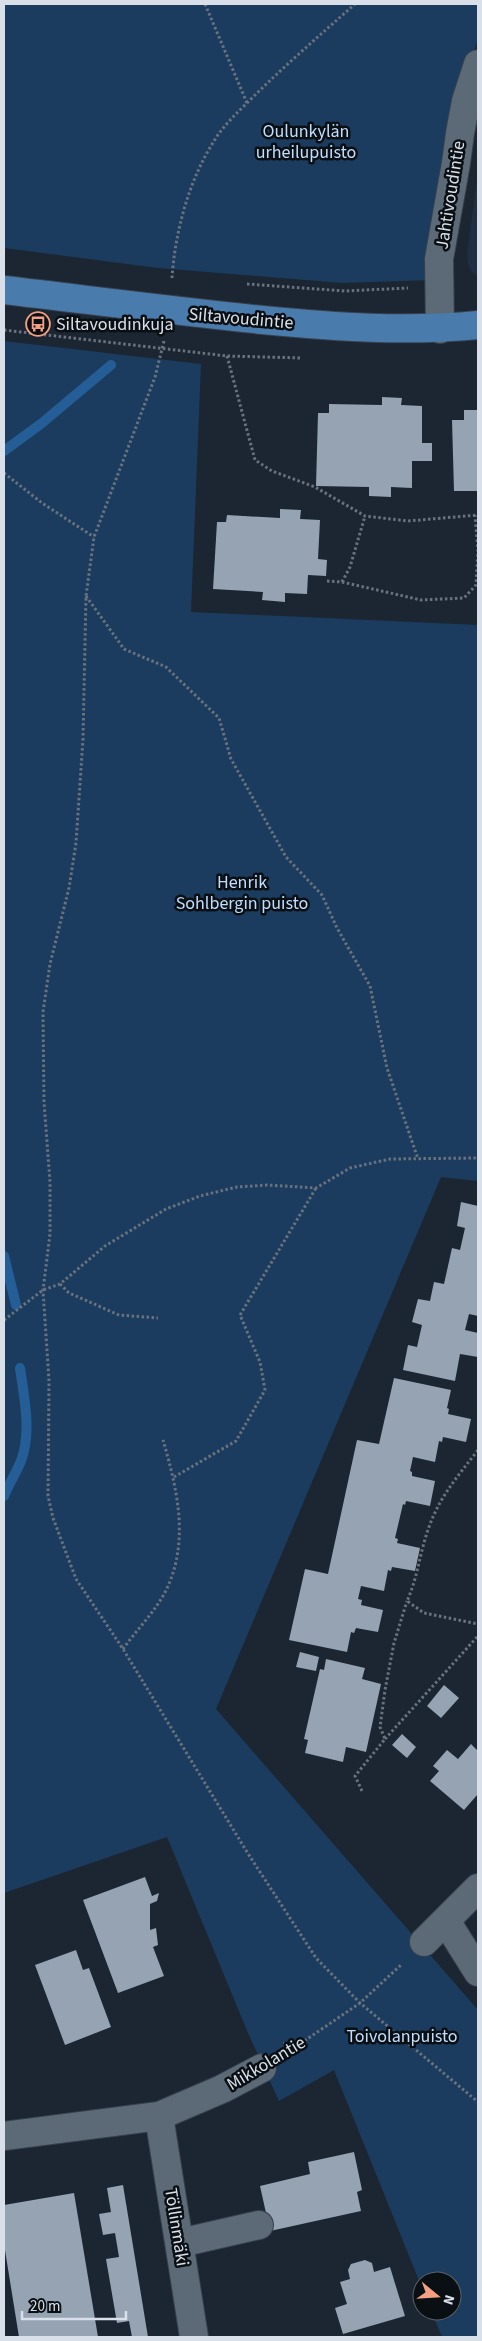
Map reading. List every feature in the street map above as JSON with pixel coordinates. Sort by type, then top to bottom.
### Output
[{"type":"main road","name":"Siltavoudintie","points":[[4,290],[167,311],[346,328],[440,329],[478,325]]},
{"type":"street","name":"Jahtivoudintie","points":[[440,329],[439,259],[466,101],[478,64]]},
{"type":"street","points":[[424,1942],[478,1888]]},
{"type":"street","points":[[446,1921],[478,1972]]},
{"type":"street","name":"Mikkolantie","points":[[4,2136],[160,2116],[222,2089],[262,2068]]},
{"type":"street","name":"Töllinmäki","points":[[160,2116],[194,2337]]},
{"type":"street","points":[[180,2243],[258,2225]]},
{"type":"path","points":[[206,4],[247,103]]},
{"type":"path","points":[[172,279],[174,244],[201,164],[224,127],[282,68],[355,4]]},
{"type":"path","points":[[162,277],[181,279]]},
{"type":"path","points":[[239,283],[345,290],[440,287]]},
{"type":"path","points":[[163,349],[156,377],[94,537],[86,596],[83,739],[76,844],[69,888],[50,964],[43,1012],[44,1102],[50,1182],[50,1217],[43,1290],[49,1381],[48,1496],[53,1518],[76,1579],[123,1649],[247,1852],[316,1958],[360,2003],[478,2102]]},
{"type":"path","points":[[227,356],[255,460],[272,471],[315,487],[365,516],[408,521],[477,515],[478,551],[476,585],[464,598],[421,600],[342,582],[327,581]]},
{"type":"path","points":[[4,473],[42,503],[94,537]]},
{"type":"path","points":[[342,582],[350,567],[365,516]]},
{"type":"path","points":[[86,596],[124,648],[166,667],[219,718],[231,759],[286,857],[322,895],[337,928],[370,986],[387,1068],[418,1159]]},
{"type":"path","points":[[174,1477],[236,1441],[265,1390],[260,1362],[240,1316],[316,1188],[350,1168],[390,1159],[478,1158]]},
{"type":"path","points":[[4,1320],[43,1290],[60,1284],[105,1246],[166,1209],[200,1196],[237,1187],[267,1185],[316,1188]]},
{"type":"path","points":[[60,1284],[69,1293],[119,1315],[158,1318]]},
{"type":"path","points":[[123,1649],[168,1587],[180,1550],[180,1522],[174,1477],[163,1440]]},
{"type":"path","points":[[385,1739],[380,1727],[394,1643],[414,1585],[428,1529],[441,1498],[478,1450]]},
{"type":"path","points":[[407,1601],[424,1613],[478,1624]]},
{"type":"path","points":[[362,1791],[355,1776],[385,1739],[478,1636]]},
{"type":"path","name":"Mikkolantie","points":[[262,2068],[360,2003],[424,1942]]},
{"type":"shaded area","points":[[478,171],[478,276],[472,272],[468,264],[467,254]]},
{"type":"green space","name":"Oulunkylän urheilupuisto","points":[[4,4],[478,4],[478,40],[456,98],[431,280],[342,283],[158,268],[4,248]]},
{"type":"green space","name":"Henrik Sohlbergin puisto","points":[[4,341],[201,364],[191,612],[478,625],[478,1181],[441,1177],[216,1709],[478,2010],[478,2337],[442,2337],[435,2321],[462,2321],[462,2271],[415,2271],[334,2070],[279,2101],[248,2033],[167,1837],[4,1893]]},
{"type":"building","points":[[382,397],[402,398],[401,405],[422,406],[422,443],[432,443],[432,461],[412,461],[412,488],[391,487],[391,497],[369,496],[369,487],[316,486],[318,413],[329,413],[329,404],[382,405]]},
{"type":"building","points":[[464,410],[478,410],[478,491],[454,491],[452,420],[464,420]]},
{"type":"building","points":[[280,509],[301,510],[300,519],[320,520],[318,559],[327,560],[326,576],[308,575],[307,594],[285,593],[285,602],[262,600],[263,592],[213,589],[217,522],[226,522],[227,515],[280,518]]},
{"type":"building","points":[[461,1202],[478,1206],[478,1316],[469,1314],[465,1330],[478,1333],[478,1357],[460,1354],[455,1381],[403,1370],[408,1345],[417,1347],[422,1325],[412,1322],[418,1299],[430,1301],[434,1282],[444,1284],[452,1248],[460,1250],[465,1228],[457,1226]]},
{"type":"building","points":[[394,1378],[451,1390],[447,1408],[449,1409],[448,1414],[471,1419],[466,1442],[443,1437],[442,1442],[439,1441],[435,1462],[413,1457],[410,1471],[412,1476],[435,1481],[430,1506],[406,1501],[405,1505],[403,1504],[395,1538],[398,1539],[397,1543],[420,1548],[415,1571],[392,1567],[391,1571],[388,1570],[384,1591],[361,1586],[358,1599],[362,1600],[361,1605],[383,1610],[378,1632],[356,1628],[354,1633],[351,1632],[347,1652],[289,1640],[305,1569],[328,1574],[357,1440],[379,1444]]},
{"type":"building","points":[[300,1652],[319,1657],[316,1671],[296,1667]]},
{"type":"building","points":[[326,1659],[365,1668],[362,1679],[381,1684],[366,1752],[346,1747],[343,1762],[305,1753],[308,1740],[304,1739],[320,1669],[324,1670]]},
{"type":"building","points":[[444,1685],[459,1698],[441,1718],[427,1706]]},
{"type":"building","points":[[402,1734],[416,1747],[407,1758],[392,1745]]},
{"type":"building","points":[[471,1744],[478,1751],[478,1794],[464,1810],[430,1781],[439,1771],[433,1766],[447,1750],[458,1759]]},
{"type":"building","points":[[145,1877],[152,1896],[159,1893],[157,1901],[150,1904],[150,1930],[156,1928],[158,1945],[153,1947],[164,1976],[118,1993],[83,1900]]},
{"type":"building","points":[[76,1950],[83,1970],[89,1968],[111,2027],[65,2045],[35,1965]]},
{"type":"building","points":[[354,2152],[362,2190],[357,2192],[361,2211],[270,2231],[260,2186],[310,2174],[308,2162]]},
{"type":"building","points":[[123,2185],[148,2337],[132,2337],[129,2321],[117,2323],[106,2259],[119,2257],[115,2233],[103,2235],[99,2214],[111,2212],[107,2188]]},
{"type":"building","points":[[74,2193],[98,2337],[19,2337],[4,2244],[4,2205]]},
{"type":"building","points":[[365,2260],[372,2263],[374,2272],[390,2267],[405,2316],[343,2334],[335,2308],[347,2304],[340,2282],[350,2279],[348,2270],[351,2264]]},
{"type":"waterway","points":[[4,451],[42,423],[111,365]]},
{"type":"waterway","points":[[4,1256],[16,1305]]},
{"type":"waterway","points":[[4,1496],[21,1461],[26,1438],[26,1414],[20,1368]]},
{"type":"place","name":"Siltavoudinkuja","points":[[38,324]]},
{"type":"park label","name":"Toivolanpuisto","points":[[402,2036]]}]
